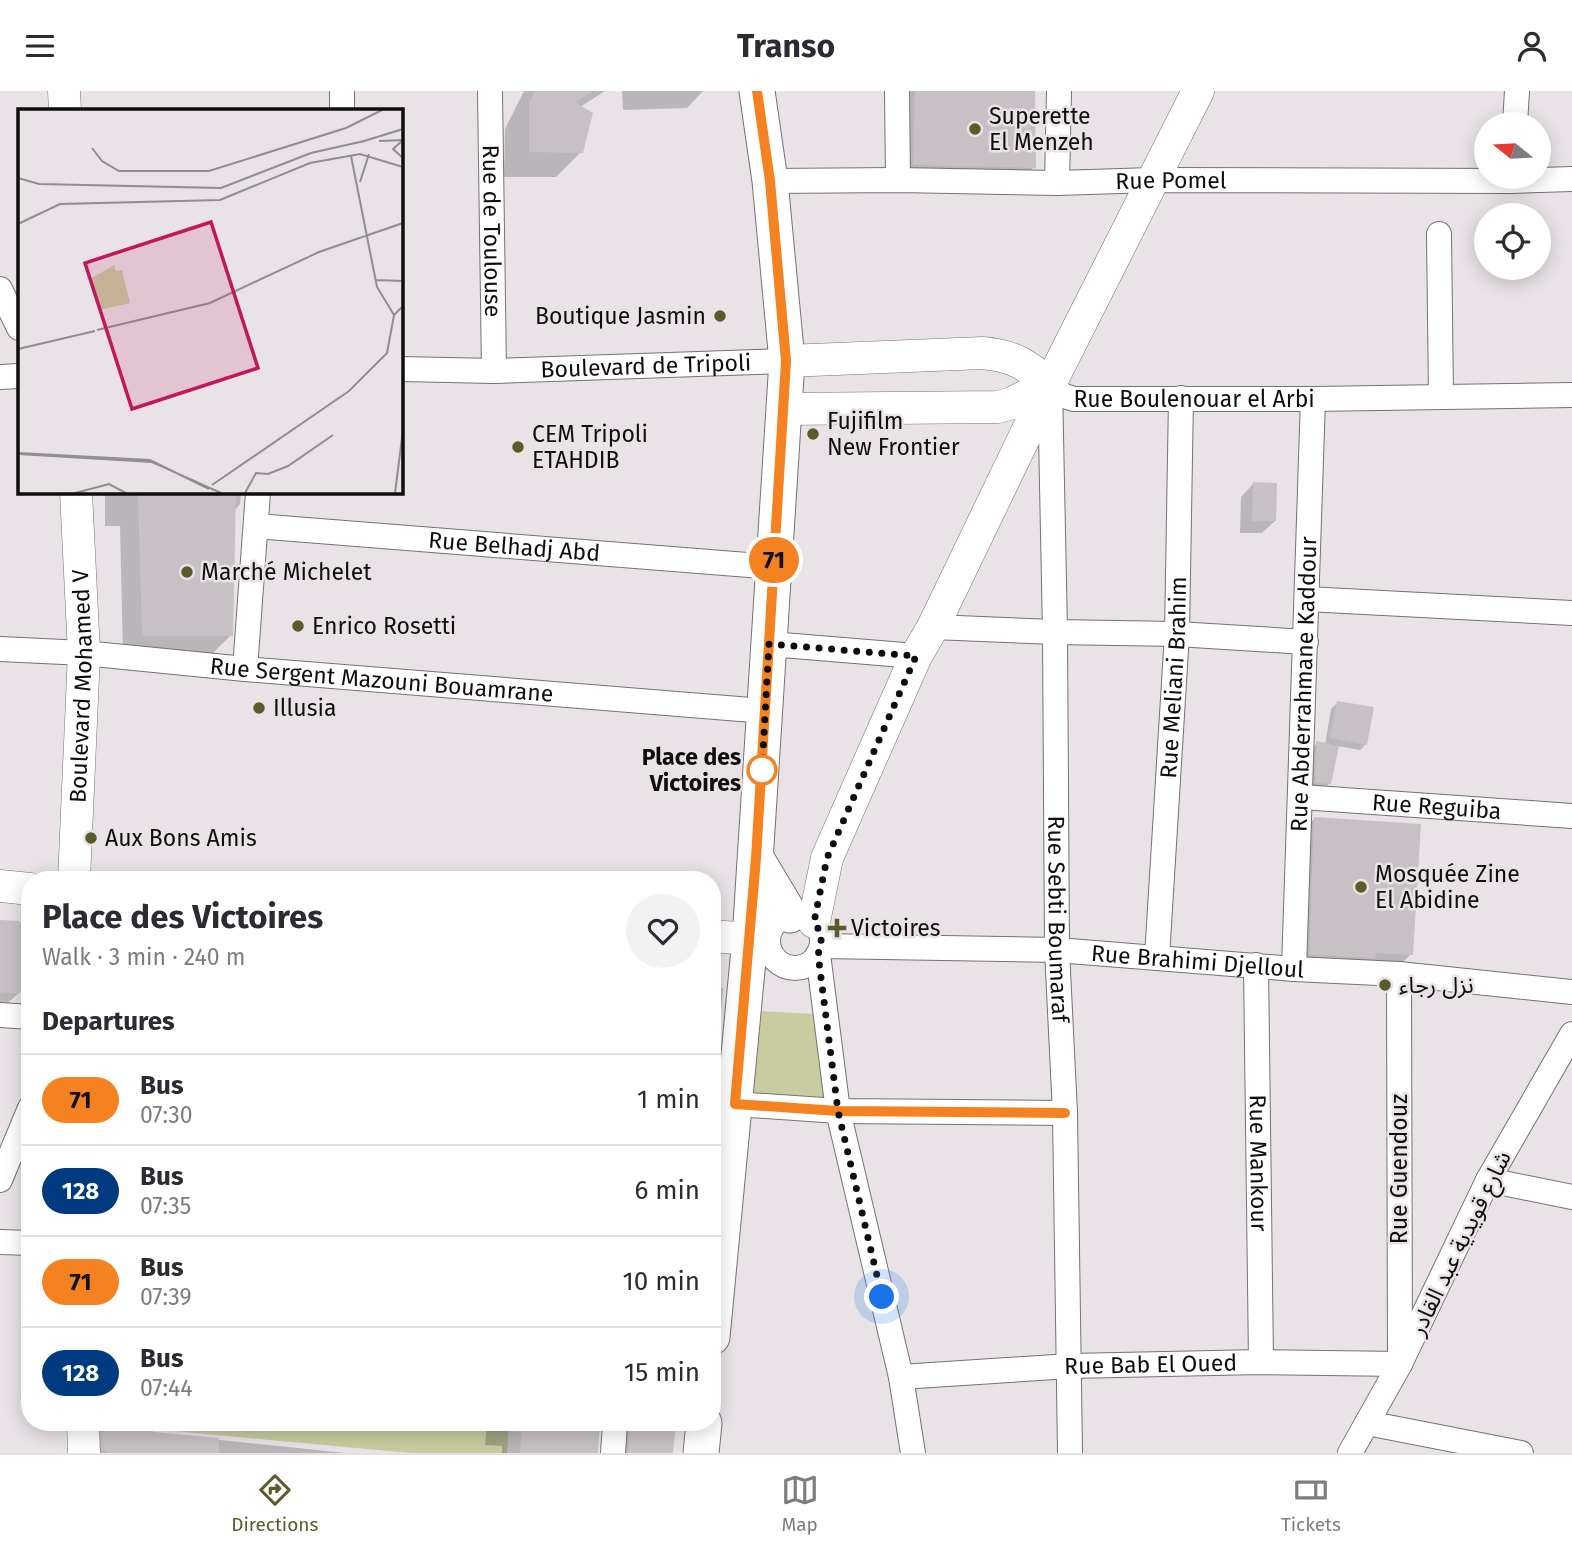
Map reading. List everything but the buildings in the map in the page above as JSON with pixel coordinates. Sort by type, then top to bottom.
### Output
[{"type":"main road","points":[[721,1196],[728,1087],[746,997],[762,948],[756,858],[786,361],[770,181],[757,91]]},
{"type":"main road","points":[[756,858],[811,934]]},
{"type":"main road","points":[[701,1453],[703,1431]]},
{"type":"street","points":[[64,91],[65,109]]},
{"type":"street","points":[[342,91],[342,109]]},
{"type":"street","name":"Rue de Toulouse","points":[[490,91],[494,371]]},
{"type":"street","points":[[897,91],[898,180]]},
{"type":"street","points":[[1057,183],[1059,91]]},
{"type":"street","points":[[762,948],[788,967],[797,968],[813,961],[811,934],[827,858],[916,656],[933,627],[1050,384],[1198,91]]},
{"type":"street","points":[[1516,112],[1517,91]]},
{"type":"street","name":"Rue Pomel","points":[[770,181],[1057,183],[1153,180],[1474,179]]},
{"type":"street","name":"Rue Pomel","points":[[1551,179],[1572,179]]},
{"type":"street","points":[[1439,234],[1441,397]]},
{"type":"street","points":[[0,289],[18,326]]},
{"type":"street","name":"Boulevard de Tripoli","points":[[402,369],[494,371],[983,353],[999,355],[1026,365],[1050,384]]},
{"type":"street","points":[[0,377],[18,376]]},
{"type":"street","name":"Rue Boulenouar el Arbi","points":[[784,409],[998,407],[1050,384],[1064,396],[1074,399],[1572,395]]},
{"type":"street","name":"Rue Sebti Boumaraf","points":[[1050,384],[1057,950],[1065,1113],[1070,1453]]},
{"type":"street","name":"Rue Meliani Brahim","points":[[1157,957],[1177,634],[1181,398]]},
{"type":"street","name":"Rue Abderrahmane Kaddour","points":[[1294,969],[1313,399]]},
{"type":"street","name":"Boulevard Mohamed V","points":[[74,871],[84,653],[76,493]]},
{"type":"street","points":[[245,669],[258,493]]},
{"type":"street","name":"Rue Belhadj Abd","points":[[256,526],[774,567]]},
{"type":"street","points":[[1307,599],[1572,613]]},
{"type":"street","points":[[933,627],[1177,634],[1306,642]]},
{"type":"street","points":[[769,644],[916,656]]},
{"type":"street","name":"Rue Sergent Mazouni Bouamrane","points":[[0,649],[84,653],[245,669],[765,711]]},
{"type":"street","name":"Rue Reguiba","points":[[1301,797],[1572,816]]},
{"type":"street","points":[[0,886],[21,888]]},
{"type":"street","points":[[721,938],[770,949],[770,931],[781,918],[811,934]]},
{"type":"street","points":[[811,934],[838,1111],[901,1377],[912,1453]]},
{"type":"street","name":"Rue Brahimi Djelloul","points":[[811,934],[1294,969],[1399,974],[1572,992]]},
{"type":"street","name":"Rue Mankour","points":[[1256,965],[1261,1362]]},
{"type":"street","name":"Rue Guendouz","points":[[1399,974],[1400,1364]]},
{"type":"street","points":[[0,1015],[21,1016]]},
{"type":"street","name":"شارع قويدية عبد القادر","points":[[1350,1453],[1400,1364],[1488,1180],[1572,1034]]},
{"type":"street","points":[[728,1087],[838,1111],[1065,1113]]},
{"type":"street","points":[[0,1180],[21,1130]]},
{"type":"street","points":[[1488,1180],[1572,1197]]},
{"type":"street","points":[[0,1241],[21,1242]]},
{"type":"street","name":"Rue Bab El Oued","points":[[901,1377],[1070,1366],[1261,1362],[1400,1364]]},
{"type":"street","points":[[1367,1423],[1473,1449],[1521,1453]]},
{"type":"street","points":[[83,1431],[84,1453]]},
{"type":"street","points":[[612,1453],[614,1431]]},
{"type":"green space","points":[[757,1011],[817,1014],[824,1099],[749,1097]]},
{"type":"green space","points":[[174,1431],[508,1431],[507,1453],[410,1453]]},
{"type":"bus line","name":"71","points":[[757,91],[770,181],[786,361],[756,858],[735,1104],[838,1111],[1065,1113]]},
{"type":"place","name":"Superette El Menzeh","points":[[975,129]]},
{"type":"place","name":"Boutique Jasmin","points":[[720,316]]},
{"type":"place","name":"Fujifilm New Frontier","points":[[813,434]]},
{"type":"place","name":"CEM Tripoli ETAHDIB","points":[[518,447]]},
{"type":"place","name":"Marché Michelet","points":[[187,572]]},
{"type":"place","name":"Enrico Rosetti","points":[[298,626]]},
{"type":"place","name":"Illusia","points":[[259,708]]},
{"type":"place","name":"Place des Victoires","points":[[762,770]]},
{"type":"place","name":"Aux Bons Amis","points":[[91,838]]},
{"type":"place","name":"Mosquée Zine El Abidine","points":[[1361,887]]},
{"type":"place","name":"Victoires","points":[[837,928]]},
{"type":"place","name":"نزل رجاء","points":[[1385,985]]},
{"type":"route","points":[[762,770],[769,644],[916,656],[827,858],[814,922],[822,937],[818,954],[838,1111],[882,1297]]}]
